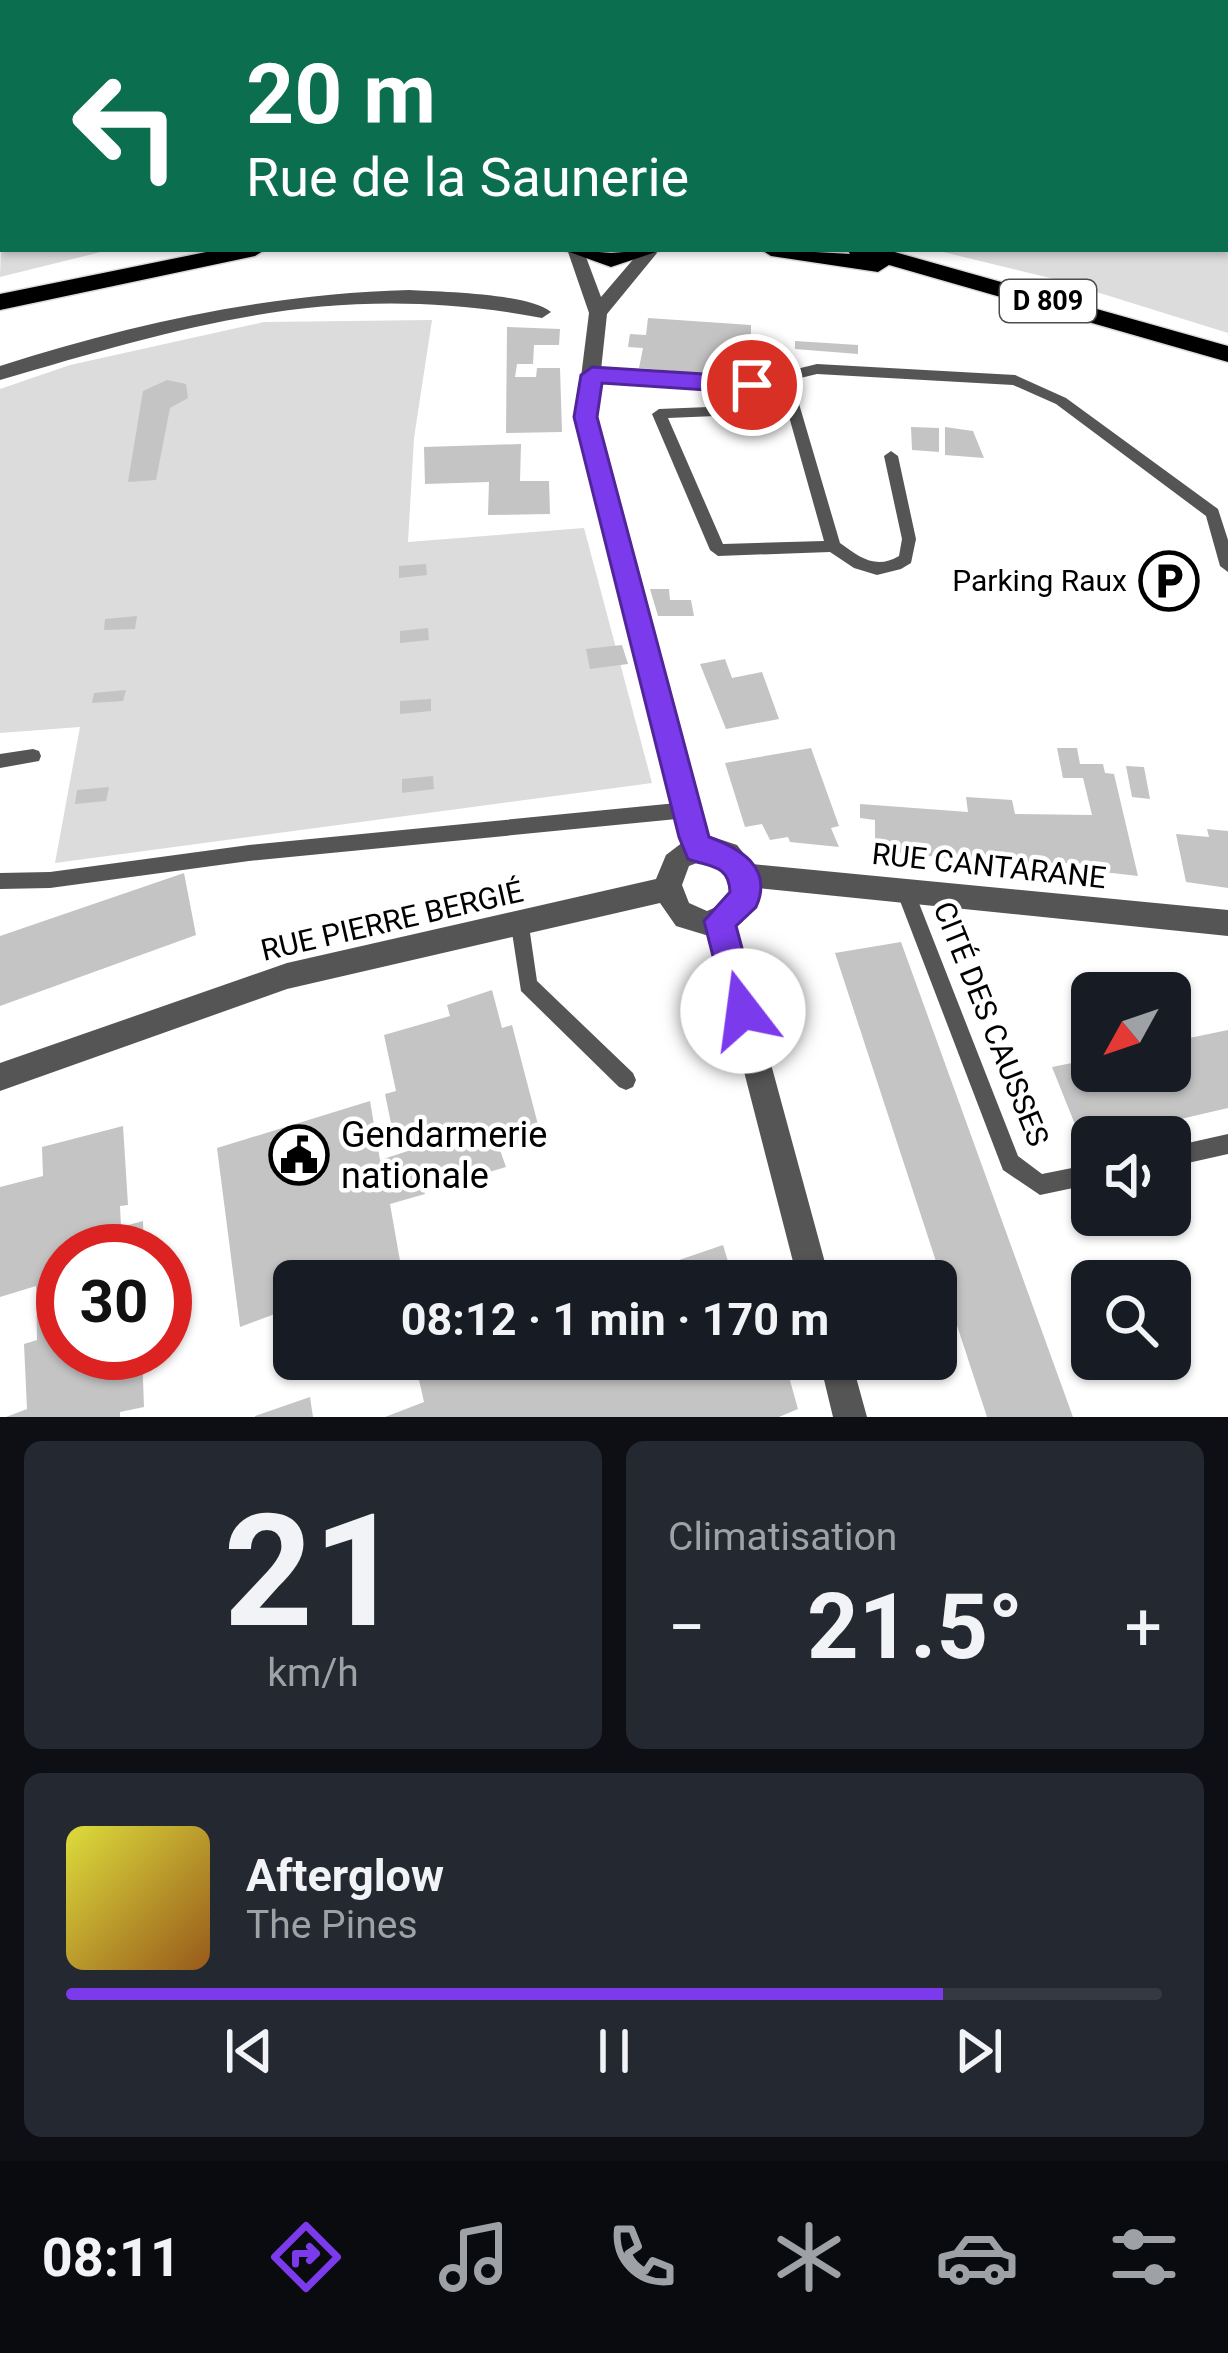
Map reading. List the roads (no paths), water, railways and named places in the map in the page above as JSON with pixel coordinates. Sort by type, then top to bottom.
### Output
[{"type":"main road","points":[[0,302],[241,252]]},
{"type":"main road","points":[[581,252],[611,260],[647,252]]},
{"type":"main road","name":"D 809","points":[[792,252],[919,270]]},
{"type":"main road","name":"D 809","points":[[867,252],[1228,354]]},
{"type":"street","points":[[574,252],[598,313],[586,417],[698,849]]},
{"type":"street","points":[[598,313],[650,252]]},
{"type":"street","points":[[0,373],[79,346],[281,300],[490,299],[542,312]]},
{"type":"street","points":[[698,849],[730,857],[744,875],[745,898],[719,921],[692,919],[671,902],[667,889],[670,868],[698,849]]},
{"type":"street","name":"RUE CANTARANE","points":[[744,875],[1228,923]]},
{"type":"street","name":"RUE PIERRE BERGIÉ","points":[[0,1077],[286,976],[667,889]]},
{"type":"street","points":[[719,921],[808,1260]]},
{"type":"street","points":[[840,1380],[850,1417]]},
{"type":"lane","points":[[592,375],[752,385],[817,369],[1015,380],[1060,400],[1221,512],[1228,566]]},
{"type":"lane","points":[[784,377],[833,546],[855,564],[876,571],[892,570],[906,559],[909,539],[891,456]]},
{"type":"lane","points":[[793,408],[659,415],[718,550],[833,546]]},
{"type":"lane","points":[[0,761],[33,756]]},
{"type":"lane","points":[[0,881],[50,880],[249,853],[687,810]]},
{"type":"lane","name":"CITÉ DES CAUSSES","points":[[906,893],[1010,1163],[1040,1185],[1071,1178]]},
{"type":"lane","points":[[520,926],[528,985],[626,1079]]},
{"type":"lane","points":[[1191,1152],[1228,1144]]},
{"type":"place","name":"Parking Raux","points":[[1169,581]]},
{"type":"place","name":"Gendarmerie nationale","points":[[299,1155]]}]
